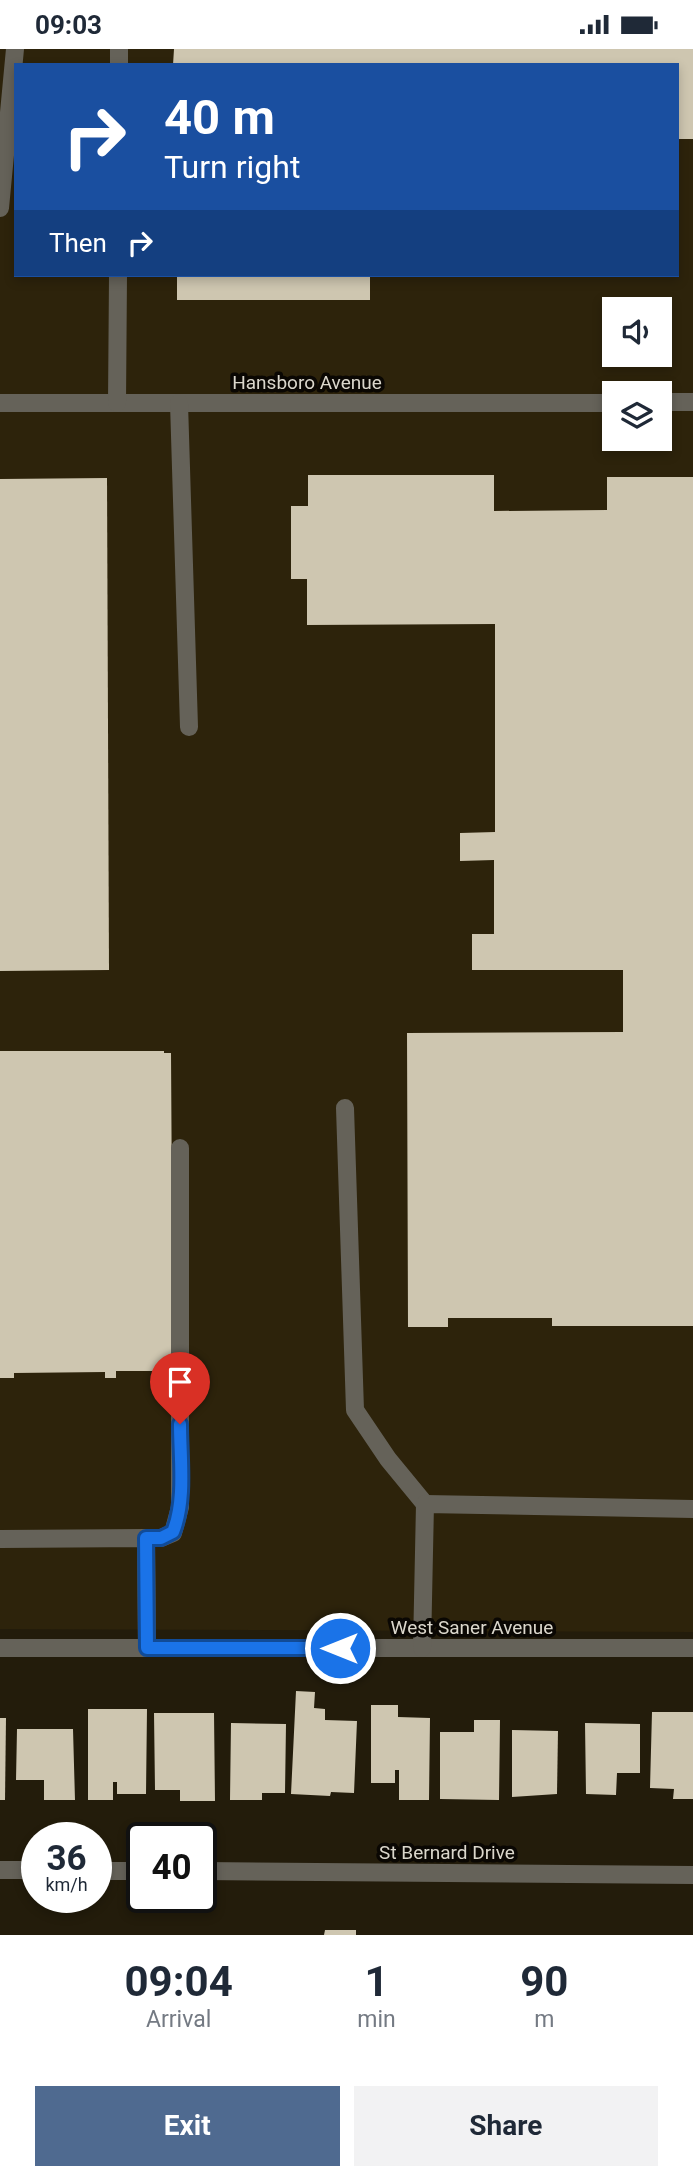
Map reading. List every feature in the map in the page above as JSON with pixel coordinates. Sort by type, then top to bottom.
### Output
[{"type":"street","points":[[0,208],[15,49]]},
{"type":"street","points":[[117,403],[118,277]]},
{"type":"street","name":"Hansboro Avenue","points":[[0,403],[602,403]]},
{"type":"street","points":[[179,403],[189,727]]},
{"type":"street","points":[[672,403],[693,403]]},
{"type":"street","points":[[345,1108],[355,1410],[388,1459],[425,1504],[422,1648]]},
{"type":"street","points":[[0,1539],[161,1538],[173,1532],[180,1507],[180,1148]]},
{"type":"street","points":[[425,1504],[693,1509]]},
{"type":"street","points":[[146,1538],[147,1648]]},
{"type":"street","name":"West Saner Avenue","points":[[0,1648],[693,1648]]},
{"type":"street","points":[[0,1870],[21,1870]]},
{"type":"street","name":"St Bernard Drive","points":[[217,1871],[693,1875]]},
{"type":"shaded area","points":[[0,49],[693,49],[693,1632],[0,1629]]},
{"type":"building","points":[[174,49],[693,49],[693,139],[679,139],[679,63],[173,63]]},
{"type":"building","points":[[177,277],[370,277],[370,300],[177,300]]},
{"type":"building","points":[[308,475],[494,475],[494,511],[607,510],[607,477],[693,477],[693,1326],[552,1326],[552,1318],[448,1318],[448,1327],[408,1327],[407,1033],[623,1032],[623,970],[472,970],[472,934],[494,934],[494,860],[460,861],[460,833],[495,832],[495,624],[307,625],[307,579],[291,579],[291,506],[308,506]]},
{"type":"building","points":[[107,478],[109,970],[0,971],[0,479]]},
{"type":"building","points":[[0,1051],[171,1053],[173,1371],[116,1371],[116,1378],[105,1378],[105,1372],[14,1373],[14,1378],[0,1378]]},
{"type":"building","points":[[296,1691],[315,1692],[314,1708],[325,1709],[325,1720],[357,1721],[354,1793],[331,1792],[330,1796],[291,1794]]},
{"type":"building","points":[[371,1705],[398,1705],[398,1717],[430,1718],[429,1800],[399,1800],[399,1770],[395,1770],[395,1783],[371,1783]]},
{"type":"building","points":[[88,1709],[147,1709],[146,1794],[117,1794],[117,1782],[113,1782],[113,1800],[88,1800]]},
{"type":"building","points":[[652,1712],[693,1712],[693,1799],[673,1799],[674,1789],[650,1788]]},
{"type":"building","points":[[154,1713],[214,1713],[215,1801],[180,1801],[180,1790],[155,1790]]},
{"type":"building","points":[[0,1718],[6,1718],[5,1800],[0,1800]]},
{"type":"building","points":[[474,1720],[500,1720],[499,1800],[440,1799],[440,1732],[474,1732]]},
{"type":"building","points":[[231,1723],[286,1724],[285,1793],[262,1793],[262,1800],[230,1800]]},
{"type":"building","points":[[585,1723],[640,1724],[640,1773],[617,1773],[616,1795],[586,1794]]},
{"type":"building","points":[[17,1729],[73,1729],[75,1800],[44,1800],[44,1780],[16,1780]]},
{"type":"building","points":[[512,1730],[558,1731],[557,1794],[512,1797]]},
{"type":"building","points":[[325,1930],[356,1930],[356,1935],[324,1935]]},
{"type":"route","points":[[180,1424],[180,1507],[177,1522],[173,1532],[161,1538],[146,1538],[147,1648],[340,1648]]}]
